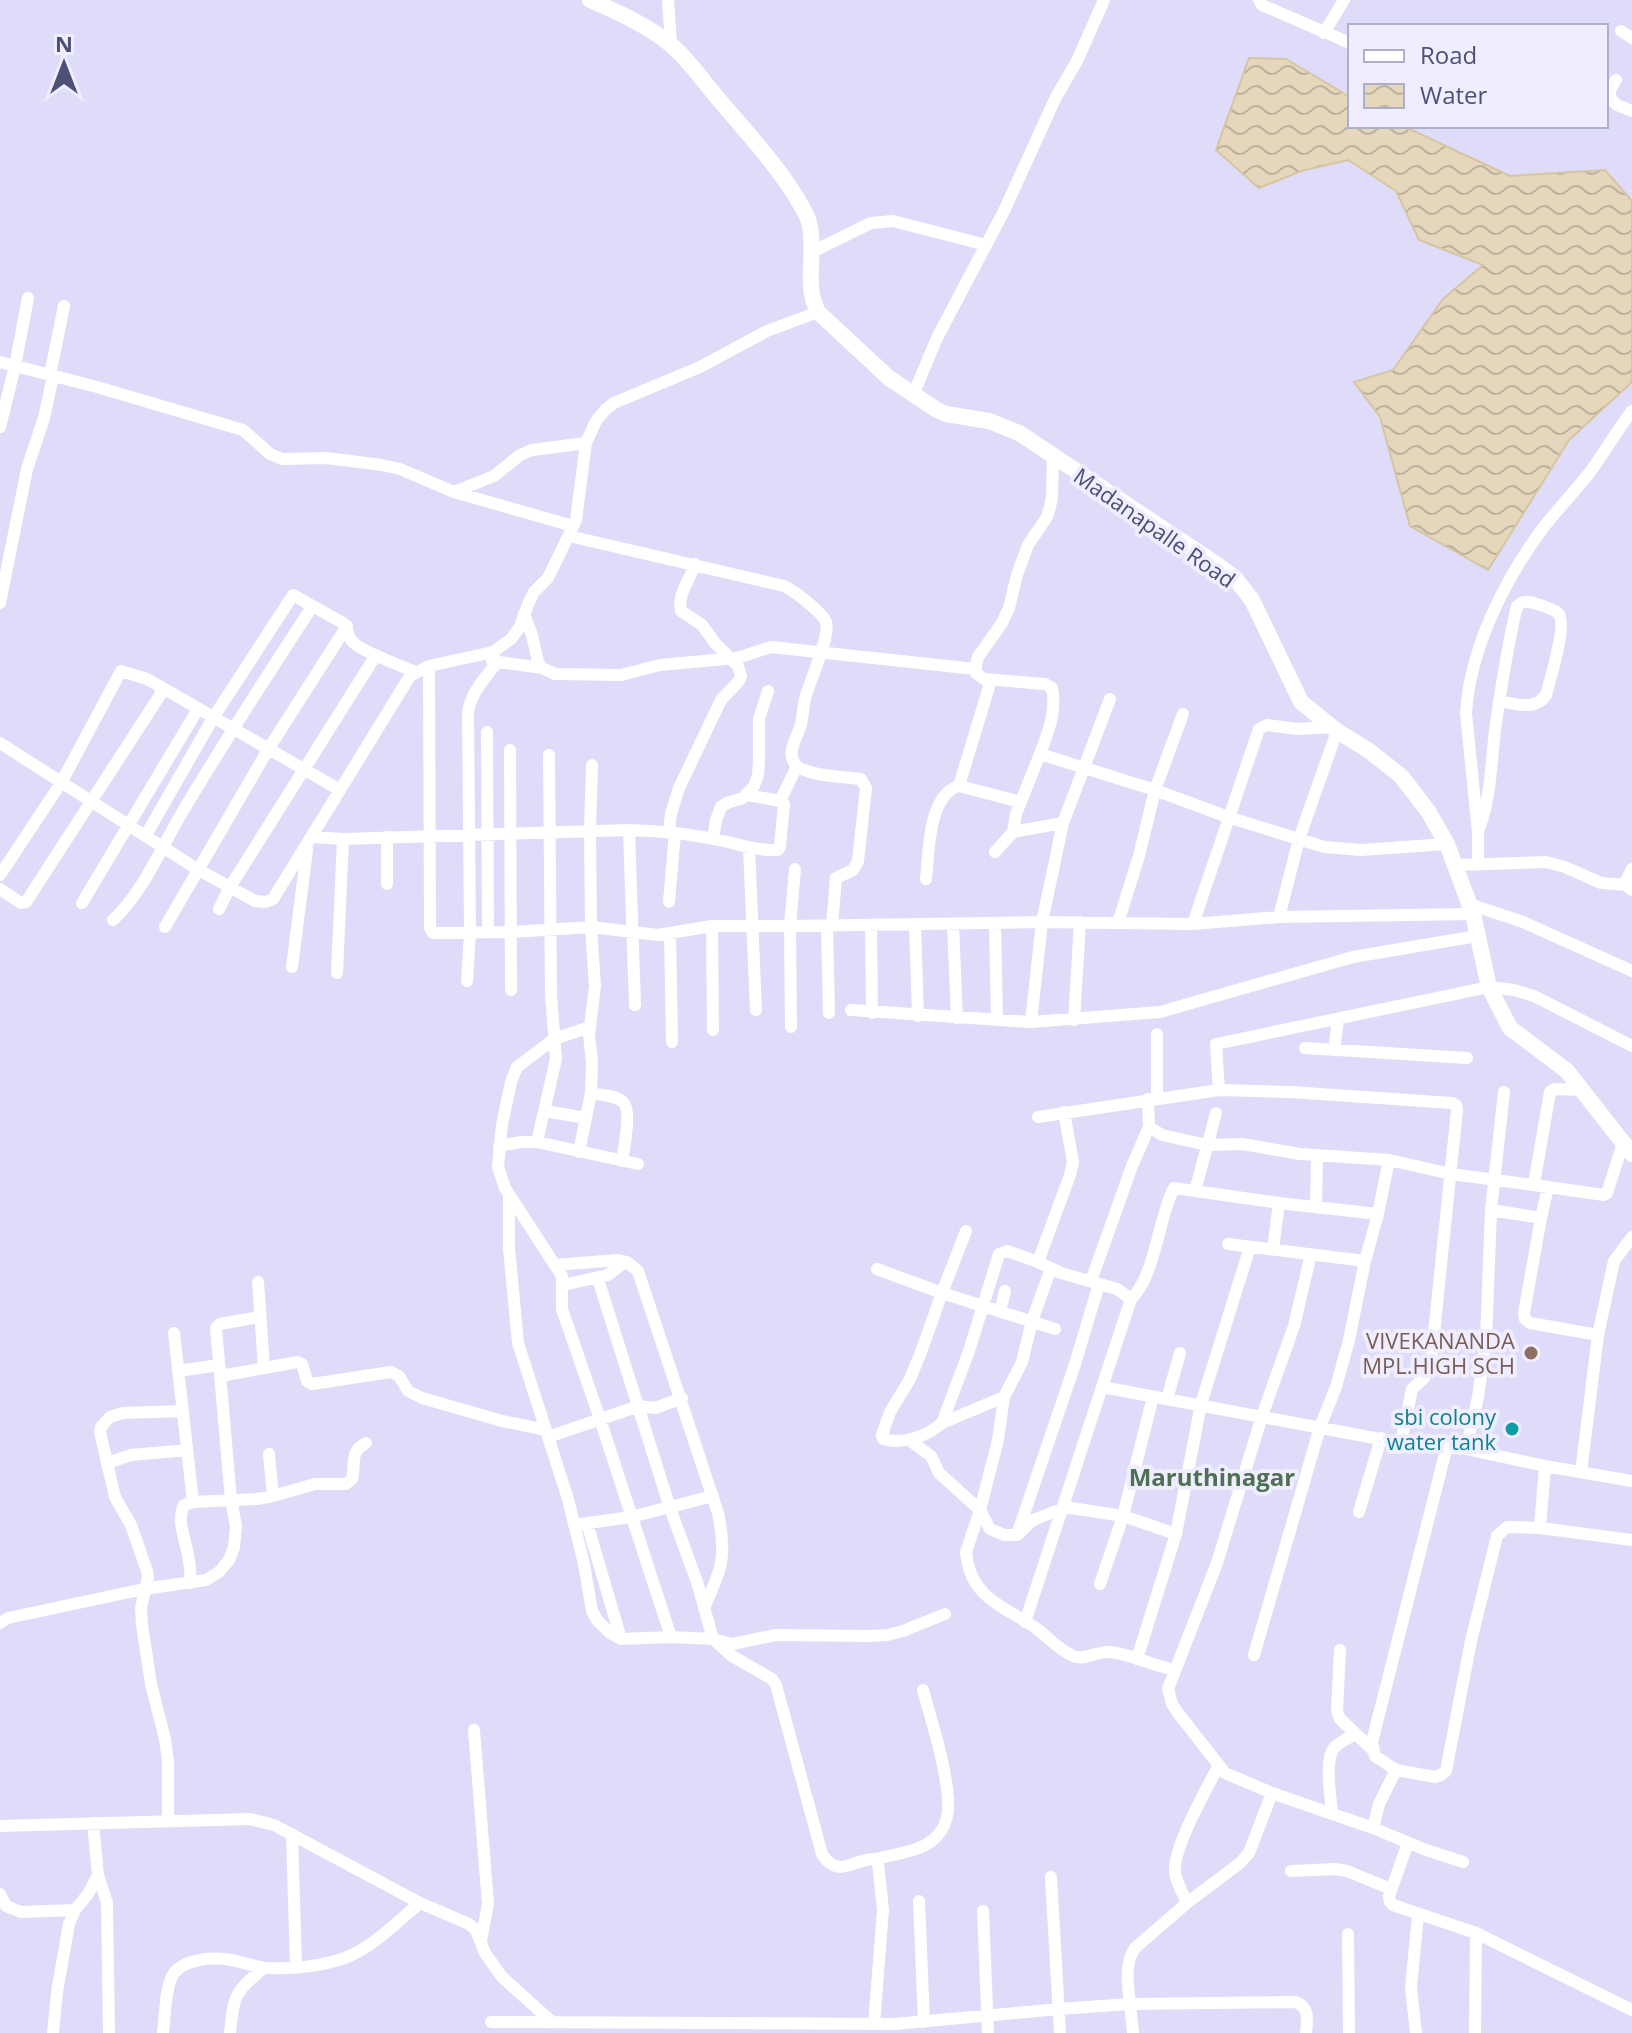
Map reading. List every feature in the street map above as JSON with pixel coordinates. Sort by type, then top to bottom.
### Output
[{"type":"main road","points":[[590,0],[625,16],[671,44],[783,177],[809,222],[812,302],[818,312]]},
{"type":"main road","name":"Madanapalle Road","points":[[818,312],[889,378],[913,395],[946,414],[989,421],[1019,433],[1235,578],[1252,600],[1301,702],[1401,776],[1428,811],[1455,865],[1471,909],[1489,987],[1510,1028],[1561,1064],[1628,1148]]},
{"type":"street","points":[[668,0],[671,44]]},
{"type":"street","points":[[913,395],[937,338],[1004,211],[1104,0]]},
{"type":"street","points":[[1259,0],[1262,5],[1348,42]]},
{"type":"street","points":[[1324,33],[1344,0]]},
{"type":"street","points":[[1616,80],[1610,90],[1610,98],[1617,105],[1632,111]]},
{"type":"street","points":[[810,253],[881,221],[893,221],[986,245]]},
{"type":"street","points":[[0,427],[28,298]]},
{"type":"street","points":[[0,603],[27,469],[44,418],[64,306]]},
{"type":"street","points":[[0,743],[197,869],[255,901],[273,899],[410,676],[422,669],[493,652],[503,647],[520,627],[534,592],[548,578],[576,520],[586,443],[605,410],[614,403],[700,367],[767,331],[818,312]]},
{"type":"street","points":[[0,362],[243,430],[270,454],[282,459],[326,458],[400,469],[454,492],[571,531],[789,588],[825,620],[826,627],[792,750],[793,761],[797,766],[836,777],[861,779],[865,783],[858,861],[853,870],[836,878],[830,926],[829,1013]]},
{"type":"street","points":[[1478,865],[1478,832],[1466,713],[1478,653],[1495,608],[1520,561],[1592,469],[1632,411]]},
{"type":"street","points":[[454,492],[494,476],[520,455],[532,450],[586,443]]},
{"type":"street","points":[[995,852],[1013,832],[1016,814],[1053,716],[1052,688],[1045,684],[991,680],[978,676],[975,669],[978,657],[1009,608],[1028,545],[1047,517],[1052,497],[1053,456]]},
{"type":"street","points":[[669,902],[671,814],[679,788],[721,700],[741,676],[740,670],[702,625],[681,611],[681,596],[695,564]]},
{"type":"street","points":[[146,835],[213,718],[293,595],[347,626],[352,641],[376,655],[422,669]]},
{"type":"street","points":[[1478,832],[1488,802],[1499,701],[1518,604],[1530,601],[1557,612],[1561,616],[1562,629],[1542,702],[1525,706],[1499,701]]},
{"type":"street","points":[[113,920],[132,901],[232,729],[312,607]]},
{"type":"street","points":[[524,614],[542,668]]},
{"type":"street","points":[[165,927],[269,748],[347,626]]},
{"type":"street","points":[[469,657],[542,668],[555,674],[621,675],[660,665],[730,659],[771,647],[975,669]]},
{"type":"street","points":[[219,909],[376,655]]},
{"type":"street","points":[[467,981],[470,933],[470,702],[498,661]]},
{"type":"street","points":[[422,669],[431,931],[436,933],[591,927],[658,935],[712,926],[753,925],[1193,924],[1471,909],[1523,922],[1632,971]]},
{"type":"street","points":[[0,875],[61,783],[121,671],[147,679],[340,790]]},
{"type":"street","points":[[959,786],[991,680]]},
{"type":"street","points":[[0,889],[21,903],[26,902],[164,689]]},
{"type":"street","points":[[713,839],[721,807],[748,795],[754,786],[758,775],[759,719],[768,691]]},
{"type":"street","points":[[1031,1022],[1042,922],[1063,823],[1110,699]]},
{"type":"street","points":[[82,903],[198,709]]},
{"type":"street","points":[[1118,923],[1155,790],[1183,714]]},
{"type":"street","points":[[1193,924],[1259,729],[1267,725],[1335,729],[1299,839],[1279,917]]},
{"type":"street","points":[[487,732],[488,931]]},
{"type":"street","points":[[510,750],[511,990]]},
{"type":"street","points":[[1040,754],[1324,847],[1352,850],[1447,844]]},
{"type":"street","points":[[537,1142],[556,1051],[550,930],[549,755]]},
{"type":"street","points":[[579,1152],[591,1093],[590,1027],[595,986],[591,927],[592,765]]},
{"type":"street","points":[[780,801],[797,766]]},
{"type":"street","points":[[926,879],[937,807],[952,788],[959,786],[1021,802]]},
{"type":"street","points":[[310,840],[629,830],[672,832],[749,848],[779,849],[785,808],[783,802],[748,795]]},
{"type":"street","points":[[1013,832],[1063,823]]},
{"type":"street","points":[[629,830],[635,1005]]},
{"type":"street","points":[[387,837],[387,884]]},
{"type":"street","points":[[337,973],[343,839]]},
{"type":"street","points":[[292,967],[310,840]]},
{"type":"street","points":[[749,848],[756,1010]]},
{"type":"street","points":[[1455,865],[1546,862],[1601,883],[1629,887],[1632,869]]},
{"type":"street","points":[[791,1027],[790,926],[795,869]]},
{"type":"street","points":[[1074,1020],[1080,922]]},
{"type":"street","points":[[995,923],[997,1020]]},
{"type":"street","points":[[915,924],[918,1016]]},
{"type":"street","points":[[953,924],[957,1018]]},
{"type":"street","points":[[871,925],[872,1013]]},
{"type":"street","points":[[712,926],[713,1030]]},
{"type":"street","points":[[670,933],[672,1042]]},
{"type":"street","points":[[851,1010],[1031,1022],[1160,1012],[1353,957],[1477,936]]},
{"type":"street","points":[[1219,1090],[1218,1042],[1489,987],[1534,996],[1632,1046]]},
{"type":"street","points":[[1334,1050],[1338,1020]]},
{"type":"street","points":[[590,1027],[554,1039],[517,1067],[502,1125],[500,1174],[509,1194],[562,1276],[562,1309],[671,1637]]},
{"type":"street","points":[[1017,1535],[1075,1364],[1095,1282],[1132,1166],[1149,1127],[1157,1034]]},
{"type":"street","points":[[1305,1048],[1467,1058]]},
{"type":"street","points":[[1534,1184],[1550,1092],[1555,1089],[1581,1090]]},
{"type":"street","points":[[1038,1117],[1219,1090],[1452,1103],[1457,1110],[1431,1362],[1424,1378],[1412,1389],[1401,1443]]},
{"type":"street","points":[[1466,1449],[1478,1397],[1486,1340],[1491,1210],[1504,1092]]},
{"type":"street","points":[[591,1093],[621,1100],[626,1106],[628,1115],[622,1161]]},
{"type":"street","points":[[545,1111],[586,1118]]},
{"type":"street","points":[[1038,1262],[1073,1162],[1064,1112]]},
{"type":"street","points":[[1195,1191],[1216,1113]]},
{"type":"street","points":[[1149,1127],[1162,1135],[1207,1145],[1242,1144],[1317,1155],[1389,1160],[1451,1174],[1604,1195],[1628,1148]]},
{"type":"street","points":[[499,1146],[537,1142],[638,1164]]},
{"type":"street","points":[[1316,1207],[1317,1155]]},
{"type":"street","points":[[1254,1655],[1320,1427],[1336,1387],[1349,1340],[1389,1160]]},
{"type":"street","points":[[1025,1622],[1131,1299],[1147,1271],[1173,1189],[1177,1187],[1378,1214]]},
{"type":"street","points":[[1548,1187],[1525,1319],[1530,1323],[1598,1335]]},
{"type":"street","points":[[509,1194],[509,1248],[518,1343],[621,1639]]},
{"type":"street","points":[[1273,1249],[1279,1203]]},
{"type":"street","points":[[1491,1210],[1541,1218]]},
{"type":"street","points":[[966,1231],[910,1379],[890,1412],[883,1439],[909,1440],[1004,1397]]},
{"type":"street","points":[[1581,1472],[1598,1335],[1614,1261],[1632,1237]]},
{"type":"street","points":[[1228,1244],[1365,1261]]},
{"type":"street","points":[[1137,1659],[1176,1534],[1201,1404],[1250,1247]]},
{"type":"street","points":[[931,1456],[1002,1251],[1117,1289],[1131,1299]]},
{"type":"street","points":[[1311,1254],[1294,1326],[1262,1416],[1217,1563],[1168,1689],[1172,1704],[1225,1773],[1463,1862]]},
{"type":"street","points":[[555,1265],[607,1260],[625,1262],[638,1271],[682,1398],[723,1538],[720,1572],[704,1608]]},
{"type":"street","points":[[563,1285],[598,1279],[625,1262]]},
{"type":"street","points":[[1051,1268],[1032,1321],[1022,1362],[1004,1397],[998,1440],[966,1552],[975,1583],[979,1591],[994,1603],[1072,1656],[1080,1658],[1109,1652],[1175,1670]]},
{"type":"street","points":[[877,1269],[1055,1329]]},
{"type":"street","points":[[598,1279],[713,1639],[732,1656],[775,1682],[822,1854],[832,1865],[847,1867],[923,1846],[935,1839],[943,1829],[947,1817],[945,1778],[923,1690]]},
{"type":"street","points":[[258,1282],[264,1368]]},
{"type":"street","points":[[1000,1311],[1005,1291]]},
{"type":"street","points":[[0,1623],[8,1618],[144,1589],[206,1580],[219,1572],[229,1560],[237,1535],[231,1500],[216,1330],[217,1326],[260,1317]]},
{"type":"street","points":[[174,1333],[193,1502]]},
{"type":"street","points":[[1167,1399],[1180,1353]]},
{"type":"street","points":[[178,1371],[264,1368],[300,1363],[307,1381],[317,1385],[361,1375],[394,1373],[408,1391],[422,1398],[547,1433],[639,1406],[655,1408],[682,1398]]},
{"type":"street","points":[[1102,1387],[1401,1443],[1466,1449],[1632,1481]]},
{"type":"street","points":[[1100,1584],[1123,1516],[1153,1397]]},
{"type":"street","points":[[168,1821],[168,1761],[142,1625],[141,1608],[147,1571],[131,1525],[117,1500],[100,1432],[104,1421],[123,1413],[183,1411]]},
{"type":"street","points":[[1359,1512],[1381,1438]]},
{"type":"street","points":[[909,1440],[931,1456],[939,1473],[980,1510],[990,1529],[1004,1535],[1017,1535],[1033,1520],[1071,1508],[1123,1516],[1176,1534]]},
{"type":"street","points":[[191,1583],[181,1512],[184,1505],[273,1496],[315,1484],[346,1484],[353,1474],[354,1452],[366,1443]]},
{"type":"street","points":[[1447,1446],[1372,1742],[1375,1756],[1396,1770],[1435,1777],[1446,1771],[1471,1641],[1500,1531],[1507,1527],[1540,1528],[1632,1540]]},
{"type":"street","points":[[107,1463],[131,1455],[187,1450]]},
{"type":"street","points":[[269,1454],[273,1496]]},
{"type":"street","points":[[1540,1528],[1545,1466]]},
{"type":"street","points":[[581,1524],[631,1517],[713,1496]]},
{"type":"street","points":[[581,1524],[594,1615],[610,1633],[621,1639],[671,1637],[713,1639],[732,1644],[776,1635],[887,1635],[945,1614]]},
{"type":"street","points":[[1340,1650],[1337,1711],[1340,1719],[1372,1749]]},
{"type":"street","points":[[474,1730],[488,1904],[481,1941]]},
{"type":"street","points":[[1332,1814],[1329,1761],[1332,1750],[1356,1734]]},
{"type":"street","points":[[1187,1903],[1175,1874],[1176,1858],[1191,1819],[1219,1765]]},
{"type":"street","points":[[1373,1828],[1379,1804],[1396,1770]]},
{"type":"street","points":[[1133,2033],[1128,1987],[1130,1954],[1249,1853],[1272,1793]]},
{"type":"street","points":[[0,1826],[250,1819],[274,1825],[420,1903],[469,1924],[476,1930],[485,1953],[502,1977],[552,2022]]},
{"type":"street","points":[[93,1823],[98,1875],[107,1903],[109,2033]]},
{"type":"street","points":[[292,1834],[296,1967]]},
{"type":"street","points":[[1408,1843],[1391,1889],[1390,1902],[1418,1915],[1476,1933],[1632,2010]]},
{"type":"street","points":[[874,2024],[883,1910],[880,1868],[876,1859]]},
{"type":"street","points":[[1291,1871],[1347,1871],[1391,1889]]},
{"type":"street","points":[[53,2033],[69,1924],[98,1875]]},
{"type":"street","points":[[1051,1877],[1060,2033]]},
{"type":"street","points":[[0,1894],[6,1906],[21,1912],[75,1910]]},
{"type":"street","points":[[919,1901],[924,2022]]},
{"type":"street","points":[[163,2033],[170,1980],[181,1966],[213,1958],[264,1968],[335,1961],[369,1945],[420,1903]]},
{"type":"street","points":[[983,1911],[988,2033]]},
{"type":"street","points":[[1416,2033],[1411,1988],[1418,1915]]},
{"type":"street","points":[[1475,2033],[1476,1933]]},
{"type":"street","points":[[1348,1934],[1349,2033]]},
{"type":"street","points":[[230,2033],[237,1992],[264,1968]]},
{"type":"street","points":[[491,2022],[670,2028],[874,2024],[895,2029],[924,2022],[1130,2004],[1296,2002],[1307,2010],[1306,2033]]},
{"type":"shaded area","points":[[0,0],[1632,0],[1632,2033],[0,2033]]},
{"type":"water","points":[[1249,58],[1286,59],[1348,96],[1348,128],[1407,128],[1510,176],[1605,170],[1632,201],[1632,382],[1569,440],[1488,570],[1410,526],[1380,417],[1354,382],[1393,370],[1443,299],[1483,265],[1419,240],[1396,191],[1348,160],[1301,171],[1259,188],[1216,150]]},
{"type":"place","name":"VIVEKANANDA MPL.HIGH SCH","points":[[1531,1353]]},
{"type":"place","name":"sbi colony water tank","points":[[1512,1429]]},
{"type":"district","name":"Maruthinagar","points":[[1212,1476]]}]
